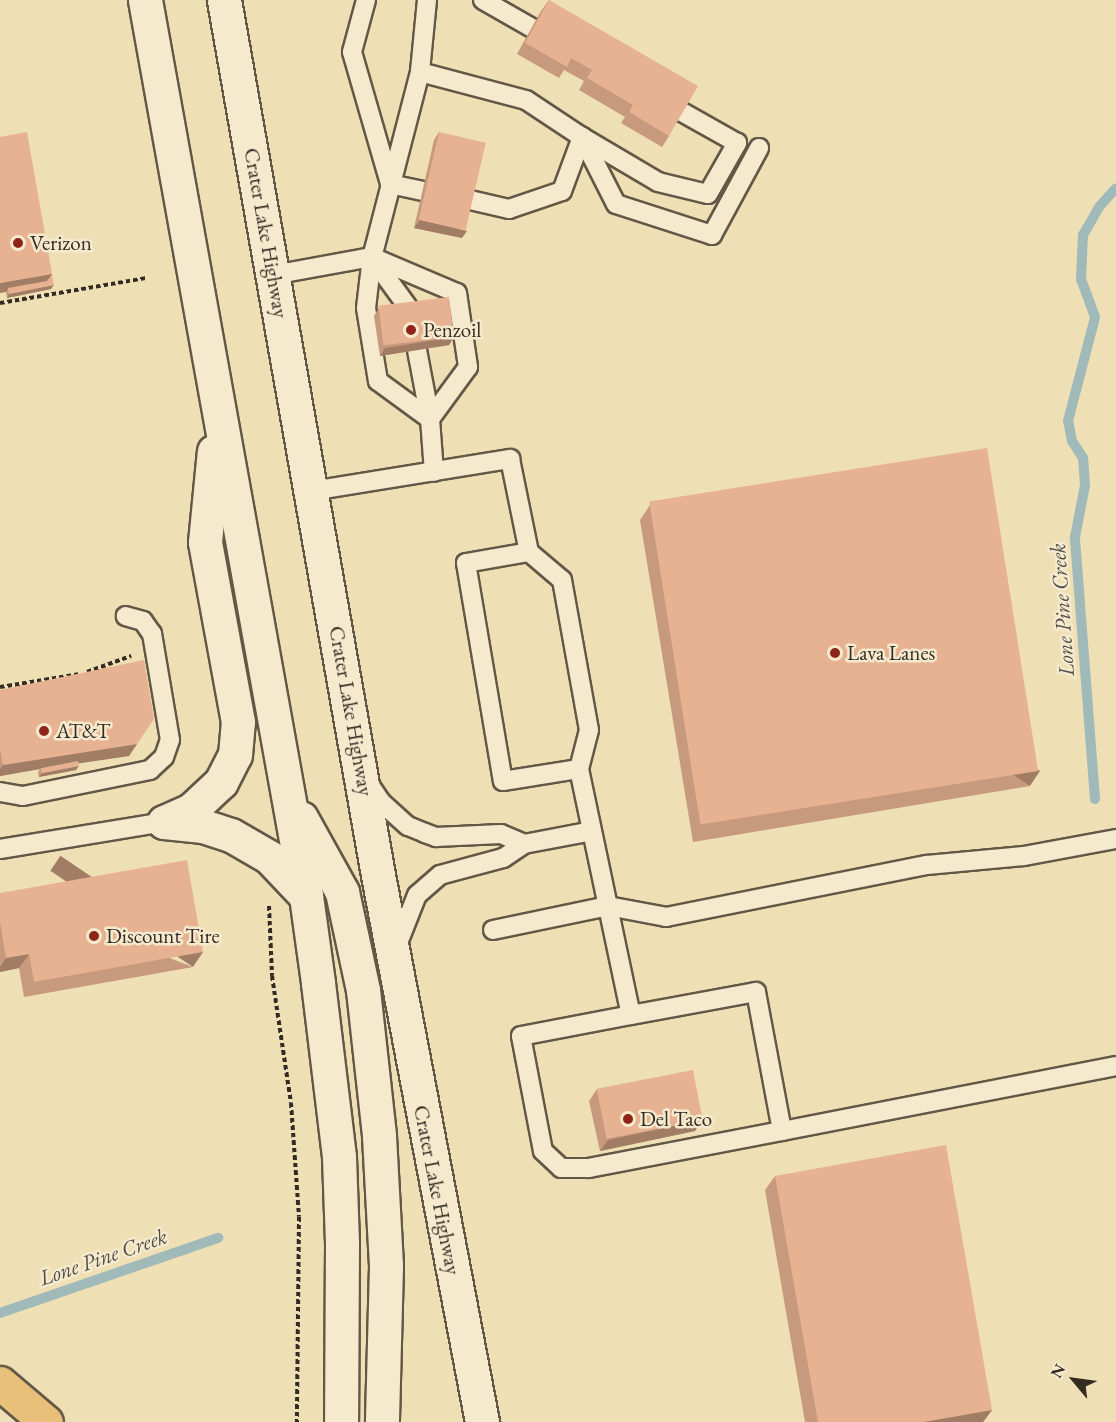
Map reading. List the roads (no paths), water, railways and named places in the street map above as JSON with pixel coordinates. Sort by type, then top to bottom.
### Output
[{"type":"highway","points":[[0,1383],[46,1422]]},
{"type":"main road","name":"Crater Lake Highway","points":[[224,0],[393,956],[482,1422]]},
{"type":"main road","points":[[145,1],[306,896],[339,1157],[341,1422]]},
{"type":"main road","points":[[164,822],[191,810],[221,782],[235,755],[238,722],[205,542],[218,411]]},
{"type":"main road","points":[[288,796],[342,892],[363,990],[379,1136],[385,1242],[382,1422]]},
{"type":"main road","points":[[164,822],[203,826],[231,835],[269,857],[306,896]]},
{"type":"lane","points":[[366,0],[352,52],[390,184]]},
{"type":"lane","points":[[427,0],[420,72],[372,257],[366,308],[378,381],[430,419]]},
{"type":"lane","points":[[483,0],[532,28]]},
{"type":"lane","points":[[420,72],[526,100],[582,137],[658,182],[708,194],[737,143],[682,112]]},
{"type":"lane","points":[[582,137],[616,204],[712,235],[759,148]]},
{"type":"lane","points":[[470,200],[509,209],[562,190],[582,137]]},
{"type":"lane","points":[[390,184],[423,190]]},
{"type":"lane","points":[[372,257],[410,310]]},
{"type":"lane","points":[[273,275],[372,257],[457,293],[468,366],[430,419]]},
{"type":"lane","points":[[417,350],[430,419],[434,471]]},
{"type":"lane","points":[[312,491],[510,459],[529,552],[562,580],[589,730],[579,769],[631,1015]]},
{"type":"lane","points":[[529,552],[466,563],[503,781],[579,769]]},
{"type":"lane","points":[[0,792],[23,796],[150,770],[164,757],[170,740],[152,634],[143,621],[126,616]]},
{"type":"lane","points":[[363,776],[381,802],[408,826],[436,837],[501,834],[524,844]]},
{"type":"lane","points":[[0,849],[164,822]]},
{"type":"lane","points":[[393,956],[417,895],[440,875],[503,858],[524,844],[592,831]]},
{"type":"lane","points":[[493,930],[608,906],[666,917],[927,865],[1024,856],[1116,839]]},
{"type":"lane","points":[[782,1131],[756,992],[521,1036],[543,1151],[561,1168],[589,1168],[782,1131],[1116,1066]]},
{"type":"waterway","name":"Lone Pine Creek","points":[[1095,799],[1075,537],[1085,485],[1083,458],[1072,441],[1068,421],[1095,317],[1081,279],[1083,235],[1099,207],[1116,188]]},
{"type":"waterway","name":"Lone Pine Creek","points":[[0,1313],[218,1238]]},
{"type":"place","name":"Verizon","points":[[18,243]]},
{"type":"place","name":"Penzoil","points":[[411,330]]},
{"type":"place","name":"Lava Lanes","points":[[835,653]]},
{"type":"place","name":"AT&T","points":[[44,731]]},
{"type":"place","name":"Discount Tire","points":[[94,936]]},
{"type":"place","name":"Del Taco","points":[[628,1119]]}]
